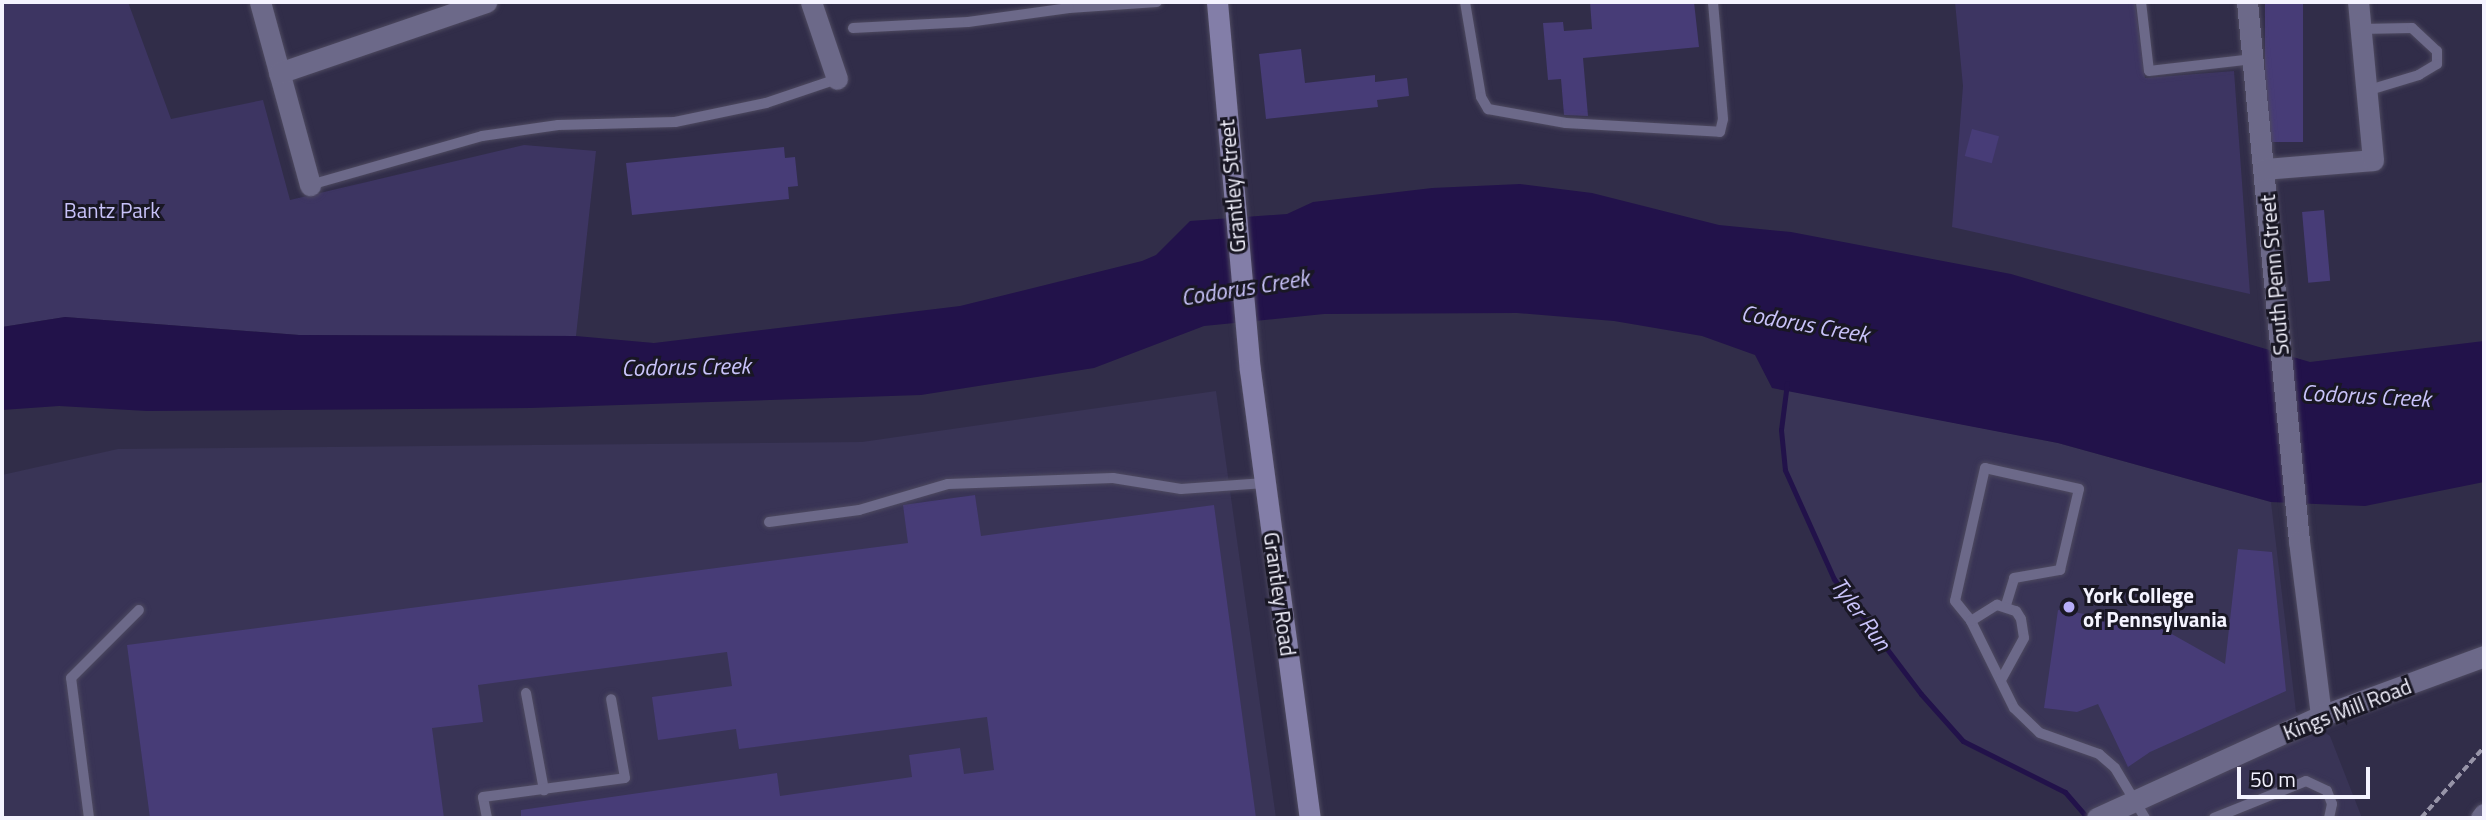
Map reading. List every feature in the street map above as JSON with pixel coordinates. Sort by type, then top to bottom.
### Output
[{"type":"street","points":[[260,2],[310,185]]},
{"type":"street","points":[[279,73],[486,2]]},
{"type":"street","points":[[811,2],[836,79]]},
{"type":"street","name":"Grantley Street","points":[[1217,2],[1230,178],[1250,370]]},
{"type":"street","name":"South Penn Street","points":[[2247,2],[2299,541],[2321,716]]},
{"type":"street","points":[[2263,170],[2373,160],[2358,2]]},
{"type":"street","name":"Grantley Road","points":[[1250,370],[1310,818]]},
{"type":"street","name":"Kings Mill Road","points":[[2106,814],[2140,809],[2321,716],[2484,656]]},
{"type":"street","points":[[2481,818],[2484,814]]},
{"type":"lane","points":[[853,28],[930,25],[1069,5],[1157,2]]},
{"type":"lane","points":[[1465,2],[1481,97],[1488,109],[1566,123],[1720,132],[1723,118],[1713,2]]},
{"type":"lane","points":[[2141,2],[2149,71],[2253,59]]},
{"type":"lane","points":[[2361,30],[2412,28],[2437,51],[2437,64],[2419,75],[2367,91]]},
{"type":"lane","points":[[310,185],[481,136],[558,125],[675,122],[766,103],[836,79]]},
{"type":"lane","points":[[2006,605],[2014,578],[2060,570],[2079,489],[1985,468],[1955,601],[1971,621],[2014,708],[2040,733],[2099,754],[2115,768],[2140,809]]},
{"type":"lane","points":[[769,522],[859,510],[948,484],[1113,478],[1181,489],[1265,483]]},
{"type":"lane","points":[[1971,621],[1989,609],[2006,605]]},
{"type":"lane","points":[[2001,680],[2024,638],[2021,619],[2006,605]]},
{"type":"lane","points":[[89,818],[72,678],[139,610]]},
{"type":"lane","points":[[526,693],[544,790]]},
{"type":"lane","points":[[487,818],[483,797],[625,778],[611,699]]},
{"type":"lane","points":[[2214,818],[2306,781],[2327,791],[2332,804],[2329,818]]},
{"type":"path","points":[[2421,818],[2484,747]]},
{"type":"shaded area","name":"York College of Pennsylvania","points":[[1787,390],[2058,443],[2271,502],[2296,712],[2330,736],[2362,818],[2088,818],[2065,792],[1970,747],[1875,636],[1834,579],[1788,479],[1781,430]]},
{"type":"shaded area","points":[[1216,391],[1276,818],[2,818],[2,475],[118,449],[862,442]]},
{"type":"green space","name":"Bantz Park","points":[[2,2],[128,2],[171,119],[263,100],[290,200],[524,145],[596,151],[576,336],[299,335],[65,317],[2,327]]},
{"type":"green space","points":[[1955,2],[2135,2],[2145,78],[2234,71],[2250,294],[1952,227],[1963,86]]},
{"type":"water","name":"Codorus Creek","points":[[1520,184],[1592,193],[1719,225],[1791,232],[2011,274],[2310,362],[2484,341],[2484,482],[2365,506],[2271,502],[2058,443],[1772,388],[1755,355],[1702,336],[1614,321],[1517,313],[1324,314],[1204,326],[1094,368],[921,395],[530,408],[147,411],[59,406],[2,410],[2,327],[65,317],[299,335],[576,336],[654,343],[960,306],[1142,261],[1156,255],[1190,221],[1287,214],[1313,202],[1432,188]]},
{"type":"building","points":[[1590,2],[1694,2],[1699,47],[1583,58],[1588,116],[1564,115],[1561,79],[1548,80],[1543,23],[1563,22],[1564,31],[1592,29]]},
{"type":"building","points":[[2265,2],[2303,2],[2303,142],[2265,142]]},
{"type":"building","points":[[1301,49],[1305,83],[1375,75],[1375,82],[1407,78],[1409,96],[1377,100],[1378,107],[1266,119],[1259,54]]},
{"type":"building","points":[[1972,129],[1999,136],[1992,163],[1965,156]]},
{"type":"building","points":[[784,147],[785,158],[795,157],[798,186],[788,187],[789,199],[632,215],[626,163]]},
{"type":"building","points":[[2324,210],[2330,281],[2308,283],[2302,212]]},
{"type":"building","points":[[975,495],[981,536],[1214,505],[1256,818],[521,818],[521,810],[777,773],[780,796],[912,777],[909,755],[960,748],[964,774],[994,770],[987,717],[739,749],[736,729],[658,740],[652,697],[732,686],[727,652],[478,685],[483,722],[432,728],[444,818],[150,818],[127,645],[908,543],[903,505]]},
{"type":"building","points":[[2238,549],[2272,552],[2286,691],[2150,752],[2128,767],[2098,704],[2077,712],[2044,708],[2058,610],[2154,624],[2225,664]]},
{"type":"waterway","name":"Tyler Run","points":[[1787,383],[1781,430],[1785,470],[1834,579],[1921,694],[1963,741],[2065,792],[2088,818]]},
{"type":"place","name":"York College of Pennsylvania","points":[[2069,607]]}]
